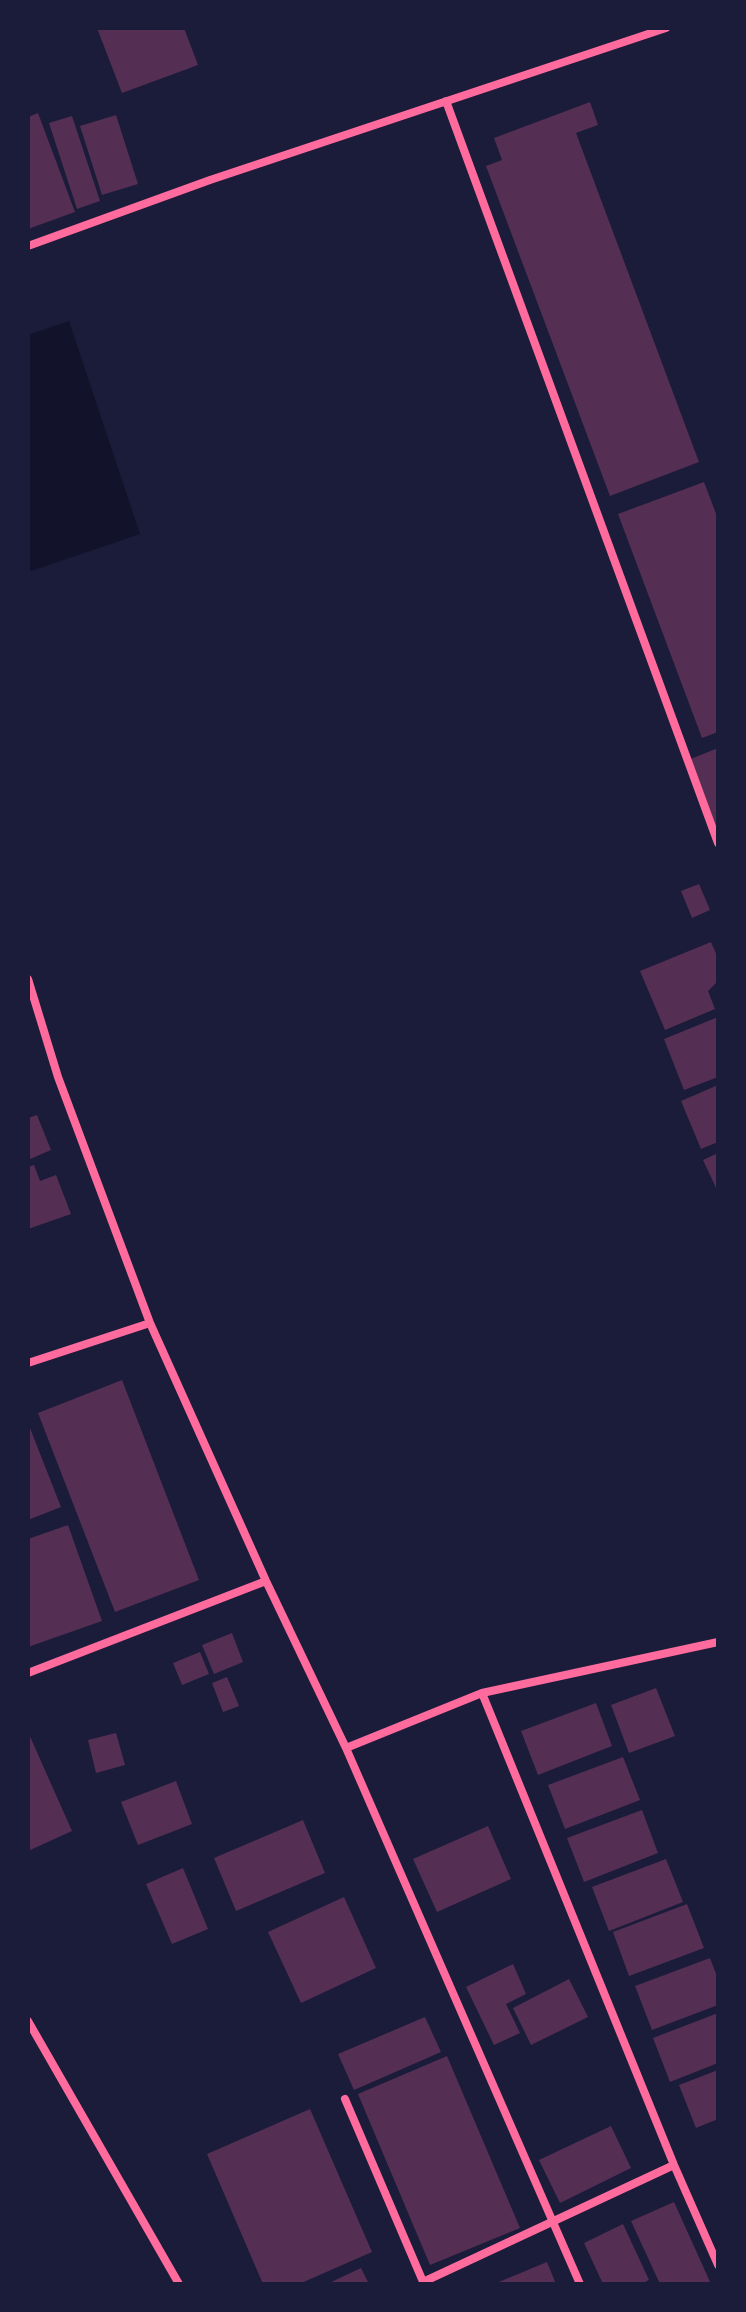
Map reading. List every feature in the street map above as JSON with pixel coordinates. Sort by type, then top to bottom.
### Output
[{"type":"street","points":[[28,246],[210,180],[666,28]]},
{"type":"street","points":[[446,101],[718,843]]},
{"type":"street","points":[[28,979],[58,1077],[150,1323],[266,1581],[346,1748],[580,2284]]},
{"type":"street","points":[[28,1363],[150,1323]]},
{"type":"street","points":[[28,1673],[266,1581]]},
{"type":"street","points":[[346,1748],[482,1693],[718,1642]]},
{"type":"street","points":[[482,1693],[674,2165],[718,2265]]},
{"type":"street","points":[[28,2021],[179,2284]]},
{"type":"street","points":[[345,2099],[423,2283],[674,2165]]},
{"type":"shaded area","points":[[69,321],[140,534],[28,572],[28,335]]},
{"type":"building","points":[[97,28],[184,28],[198,65],[122,93]]},
{"type":"building","points":[[590,102],[598,125],[576,133],[699,462],[610,496],[486,166],[502,160],[494,138]]},
{"type":"building","points":[[38,113],[75,212],[28,229],[28,117]]},
{"type":"building","points":[[116,115],[138,184],[102,195],[80,126]]},
{"type":"building","points":[[72,116],[100,201],[77,209],[49,123]]},
{"type":"building","points":[[704,482],[718,519],[718,732],[702,738],[618,514]]},
{"type":"building","points":[[718,748],[718,834],[688,760]]},
{"type":"building","points":[[699,884],[710,910],[692,918],[681,891]]},
{"type":"building","points":[[711,942],[718,958],[718,981],[708,991],[715,1009],[665,1030],[640,971]]},
{"type":"building","points":[[718,1017],[718,1077],[684,1090],[664,1039]]},
{"type":"building","points":[[718,1085],[718,1142],[701,1149],[681,1101]]},
{"type":"building","points":[[37,1115],[51,1150],[28,1160],[28,1118]]},
{"type":"building","points":[[718,1153],[718,1192],[703,1160]]},
{"type":"building","points":[[34,1165],[40,1181],[56,1175],[71,1214],[28,1229],[28,1167]]},
{"type":"building","points":[[122,1380],[199,1580],[115,1612],[38,1413]]},
{"type":"building","points":[[28,1423],[61,1507],[28,1520]]},
{"type":"building","points":[[68,1525],[102,1621],[28,1647],[28,1539]]},
{"type":"building","points":[[232,1633],[243,1662],[214,1674],[202,1645]]},
{"type":"building","points":[[200,1652],[209,1674],[182,1685],[173,1663]]},
{"type":"building","points":[[227,1677],[239,1706],[223,1712],[212,1683]]},
{"type":"building","points":[[656,1688],[675,1736],[629,1753],[611,1705]]},
{"type":"building","points":[[596,1703],[612,1746],[538,1775],[521,1731]]},
{"type":"building","points":[[28,1732],[72,1831],[28,1851]]},
{"type":"building","points":[[116,1733],[125,1765],[96,1773],[88,1740]]},
{"type":"building","points":[[623,1757],[640,1800],[565,1829],[548,1785]]},
{"type":"building","points":[[176,1781],[192,1824],[138,1845],[121,1802]]},
{"type":"building","points":[[642,1810],[658,1853],[584,1882],[567,1838]]},
{"type":"building","points":[[303,1820],[325,1873],[236,1911],[214,1858]]},
{"type":"building","points":[[488,1826],[511,1879],[437,1912],[413,1859]]},
{"type":"building","points":[[666,1859],[683,1902],[609,1931],[592,1887]]},
{"type":"building","points":[[183,1868],[208,1929],[172,1944],[146,1884]]},
{"type":"building","points":[[344,1897],[376,1968],[301,2003],[268,1932]]},
{"type":"building","points":[[687,1904],[704,1948],[629,1976],[613,1932]]},
{"type":"building","points":[[710,1958],[718,1979],[718,2005],[652,2030],[635,1986]]},
{"type":"building","points":[[513,1964],[526,1994],[506,2004],[520,2033],[494,2045],[466,1987]]},
{"type":"building","points":[[569,1979],[588,2017],[531,2045],[513,2008]]},
{"type":"building","points":[[718,2013],[718,2063],[670,2082],[653,2038]]},
{"type":"building","points":[[425,2017],[441,2052],[354,2090],[338,2054]]},
{"type":"building","points":[[447,2056],[520,2228],[430,2265],[358,2094]]},
{"type":"building","points":[[718,2070],[718,2119],[696,2128],[679,2085]]},
{"type":"building","points":[[310,2109],[372,2252],[299,2284],[263,2284],[207,2154]]},
{"type":"building","points":[[611,2126],[631,2168],[560,2203],[539,2160]]},
{"type":"building","points":[[674,2202],[711,2284],[660,2284],[631,2221]]},
{"type":"building","points":[[623,2224],[649,2280],[641,2284],[603,2284],[584,2243]]},
{"type":"building","points":[[547,2262],[556,2284],[494,2284]]},
{"type":"building","points":[[361,2268],[369,2284],[327,2284]]}]
